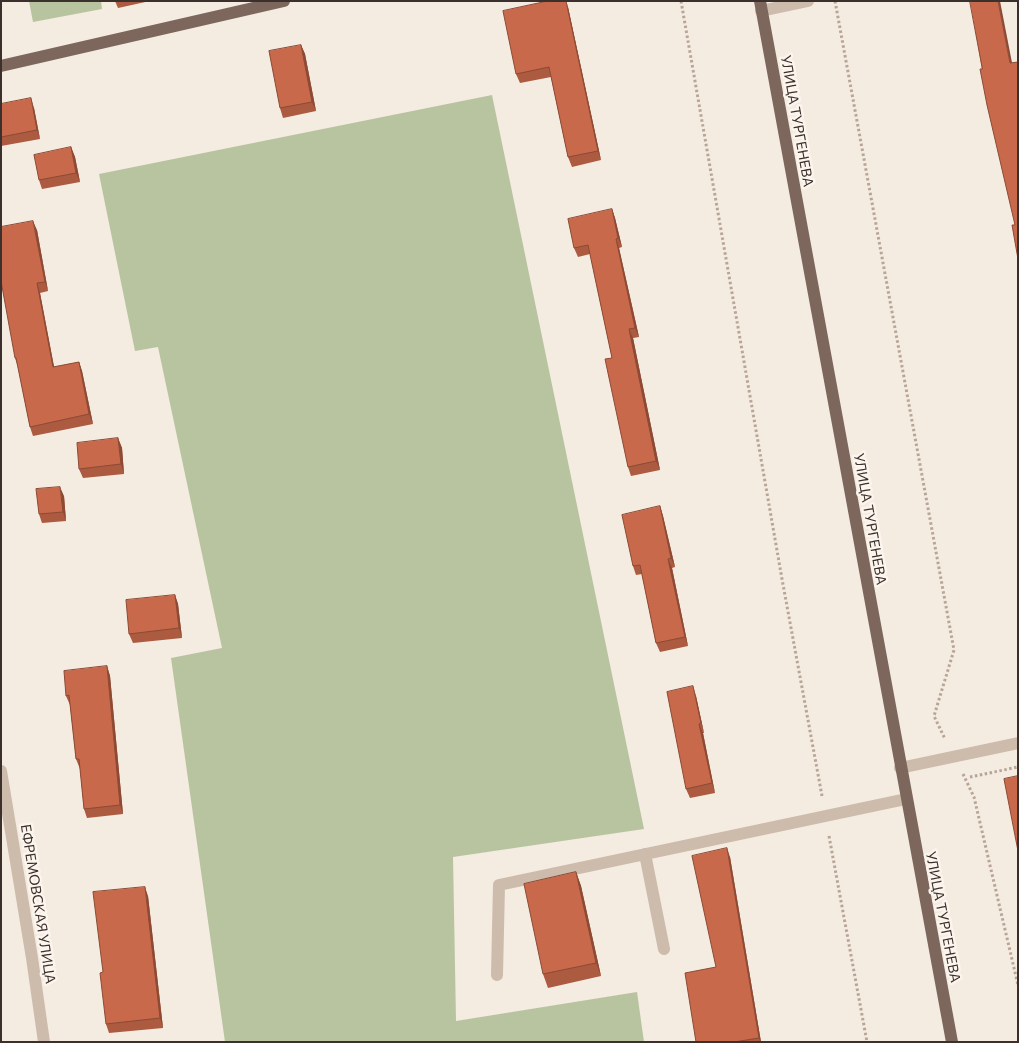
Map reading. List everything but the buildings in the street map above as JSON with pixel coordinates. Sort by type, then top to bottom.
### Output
[{"type":"main road","points":[[1,66],[284,1]]},
{"type":"main road","name":"УЛИЦА ТУРГЕНЕВА","points":[[760,6],[952,1042]]},
{"type":"street","points":[[760,6],[808,1]]},
{"type":"street","points":[[900,768],[1018,743]]},
{"type":"street","name":"ЕФРЕМОВСКАЯ УЛИЦА","points":[[1,771],[44,1042]]},
{"type":"street","points":[[497,975],[499,885],[906,799]]},
{"type":"street","points":[[645,854],[664,949]]},
{"type":"path","points":[[681,1],[782,579],[867,1042]]},
{"type":"path","points":[[835,1],[954,650],[934,716],[974,797],[1018,985]]},
{"type":"path","points":[[964,778],[1018,767]]},
{"type":"green space","points":[[29,1],[101,1],[102,9],[33,22]]},
{"type":"green space","points":[[492,95],[644,829],[453,857],[456,1021],[637,992],[644,1042],[225,1042],[171,658],[222,648],[158,347],[135,351],[99,174]]}]
